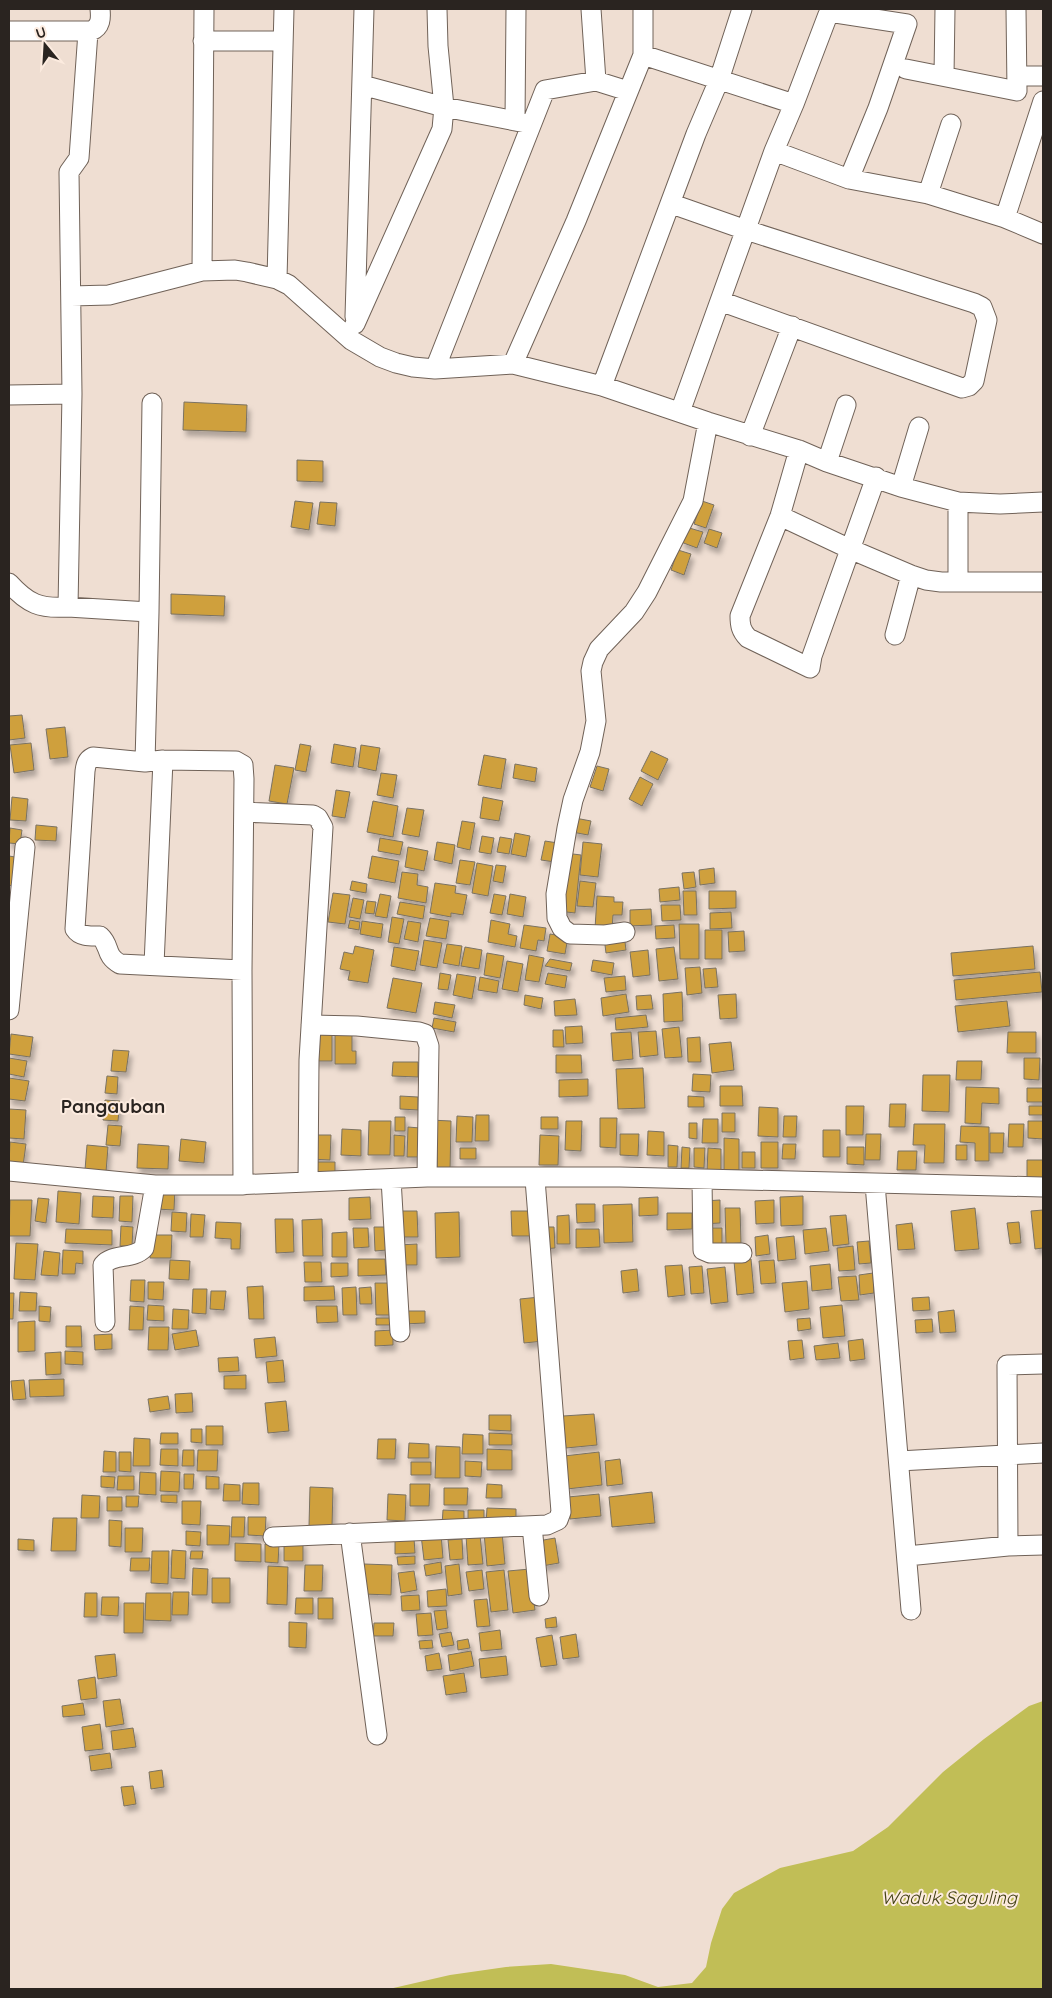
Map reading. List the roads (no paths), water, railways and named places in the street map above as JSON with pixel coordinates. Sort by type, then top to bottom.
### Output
[{"type":"street","points":[[9,31],[88,32],[98,25],[100,9]]},
{"type":"street","points":[[202,271],[204,9]]},
{"type":"street","points":[[277,279],[284,9]]},
{"type":"street","points":[[353,332],[364,9]]},
{"type":"street","points":[[353,332],[440,136],[444,107],[438,46],[438,9]]},
{"type":"street","points":[[516,9],[515,85],[523,122]]},
{"type":"street","points":[[591,9],[596,82]]},
{"type":"street","points":[[513,364],[576,220],[643,55],[643,9]]},
{"type":"street","points":[[602,386],[672,204],[696,134],[719,80],[742,9]]},
{"type":"street","points":[[944,76],[945,9]]},
{"type":"street","points":[[906,69],[1017,91],[1016,9]]},
{"type":"street","points":[[680,412],[774,151],[794,104],[829,10],[907,24],[878,108],[849,179]]},
{"type":"street","points":[[68,607],[72,394],[69,172],[79,158],[88,32]]},
{"type":"street","points":[[203,41],[283,41]]},
{"type":"street","points":[[643,55],[794,104]]},
{"type":"street","points":[[1017,76],[1043,76]]},
{"type":"street","points":[[515,85],[545,90],[596,82],[628,91]]},
{"type":"street","points":[[362,85],[444,107],[523,122]]},
{"type":"street","points":[[435,369],[523,122],[545,90]]},
{"type":"street","points":[[1005,218],[1043,101]]},
{"type":"street","points":[[928,194],[951,124]]},
{"type":"street","points":[[774,151],[849,179],[928,194],[1005,218],[1043,234]]},
{"type":"street","points":[[672,204],[746,230],[974,303],[982,307],[987,320],[974,381],[969,386],[962,388],[720,301]]},
{"type":"street","points":[[71,296],[109,295],[202,271],[236,270],[277,279],[303,296],[325,319],[353,332],[380,356],[396,363],[435,369],[513,364],[602,386],[750,436],[799,450],[827,462],[876,477],[901,488],[958,502],[1000,504],[1043,502]]},
{"type":"street","points":[[750,436],[792,326]]},
{"type":"street","points":[[9,395],[72,394]]},
{"type":"street","points":[[152,403],[149,612],[154,761],[154,965]]},
{"type":"street","points":[[827,462],[846,405]]},
{"type":"street","points":[[625,932],[570,934],[562,928],[557,918],[556,894],[567,828],[573,800],[590,752],[596,720],[591,671],[599,649],[634,612],[647,592],[693,501],[708,422]]},
{"type":"street","points":[[901,488],[919,427]]},
{"type":"street","points":[[799,450],[780,516],[740,616],[740,625],[741,630],[748,638],[810,668],[812,656],[876,477]]},
{"type":"street","points":[[958,502],[958,581]]},
{"type":"street","points":[[780,516],[910,575],[932,581],[1043,582]]},
{"type":"street","points":[[895,635],[910,575]]},
{"type":"street","points":[[9,583],[24,598],[37,606],[149,612]]},
{"type":"street","points":[[242,970],[120,964],[109,955],[105,942],[100,936],[81,935],[75,929],[87,761],[93,757],[154,761],[241,762],[244,773],[242,970],[243,1185]]},
{"type":"street","points":[[244,812],[312,815],[318,818],[323,827],[311,1025],[308,1182]]},
{"type":"street","points":[[9,1010],[26,847]]},
{"type":"street","points":[[311,1025],[357,1026],[422,1032],[427,1036],[429,1046],[426,1177]]},
{"type":"street","points":[[9,1171],[155,1185],[243,1185],[426,1177],[620,1177],[1043,1187]]},
{"type":"street","points":[[273,1537],[532,1526],[551,1524],[558,1520],[561,1512],[535,1178]]},
{"type":"street","points":[[392,1179],[400,1332]]},
{"type":"street","points":[[702,1179],[703,1250],[710,1253],[742,1253]]},
{"type":"street","points":[[875,1184],[911,1610]]},
{"type":"street","points":[[105,1322],[103,1265],[111,1259],[137,1253],[144,1248],[155,1185]]},
{"type":"street","points":[[1008,1546],[1006,1365],[1043,1364]]},
{"type":"street","points":[[899,1461],[1043,1453]]},
{"type":"street","points":[[532,1526],[539,1596]]},
{"type":"street","points":[[350,1533],[377,1735]]},
{"type":"street","points":[[907,1556],[1008,1546],[1043,1545]]},
{"type":"water","name":"Waduk Saguling","points":[[1043,1701],[1043,1989],[389,1989],[450,1975],[506,1967],[551,1964],[625,1975],[658,1987],[692,1983],[706,1967],[711,1943],[722,1909],[734,1893],[780,1868],[853,1851],[888,1827],[943,1772],[984,1739],[1029,1706]]},
{"type":"district","name":"Pangauban","points":[[113,1106]]}]
